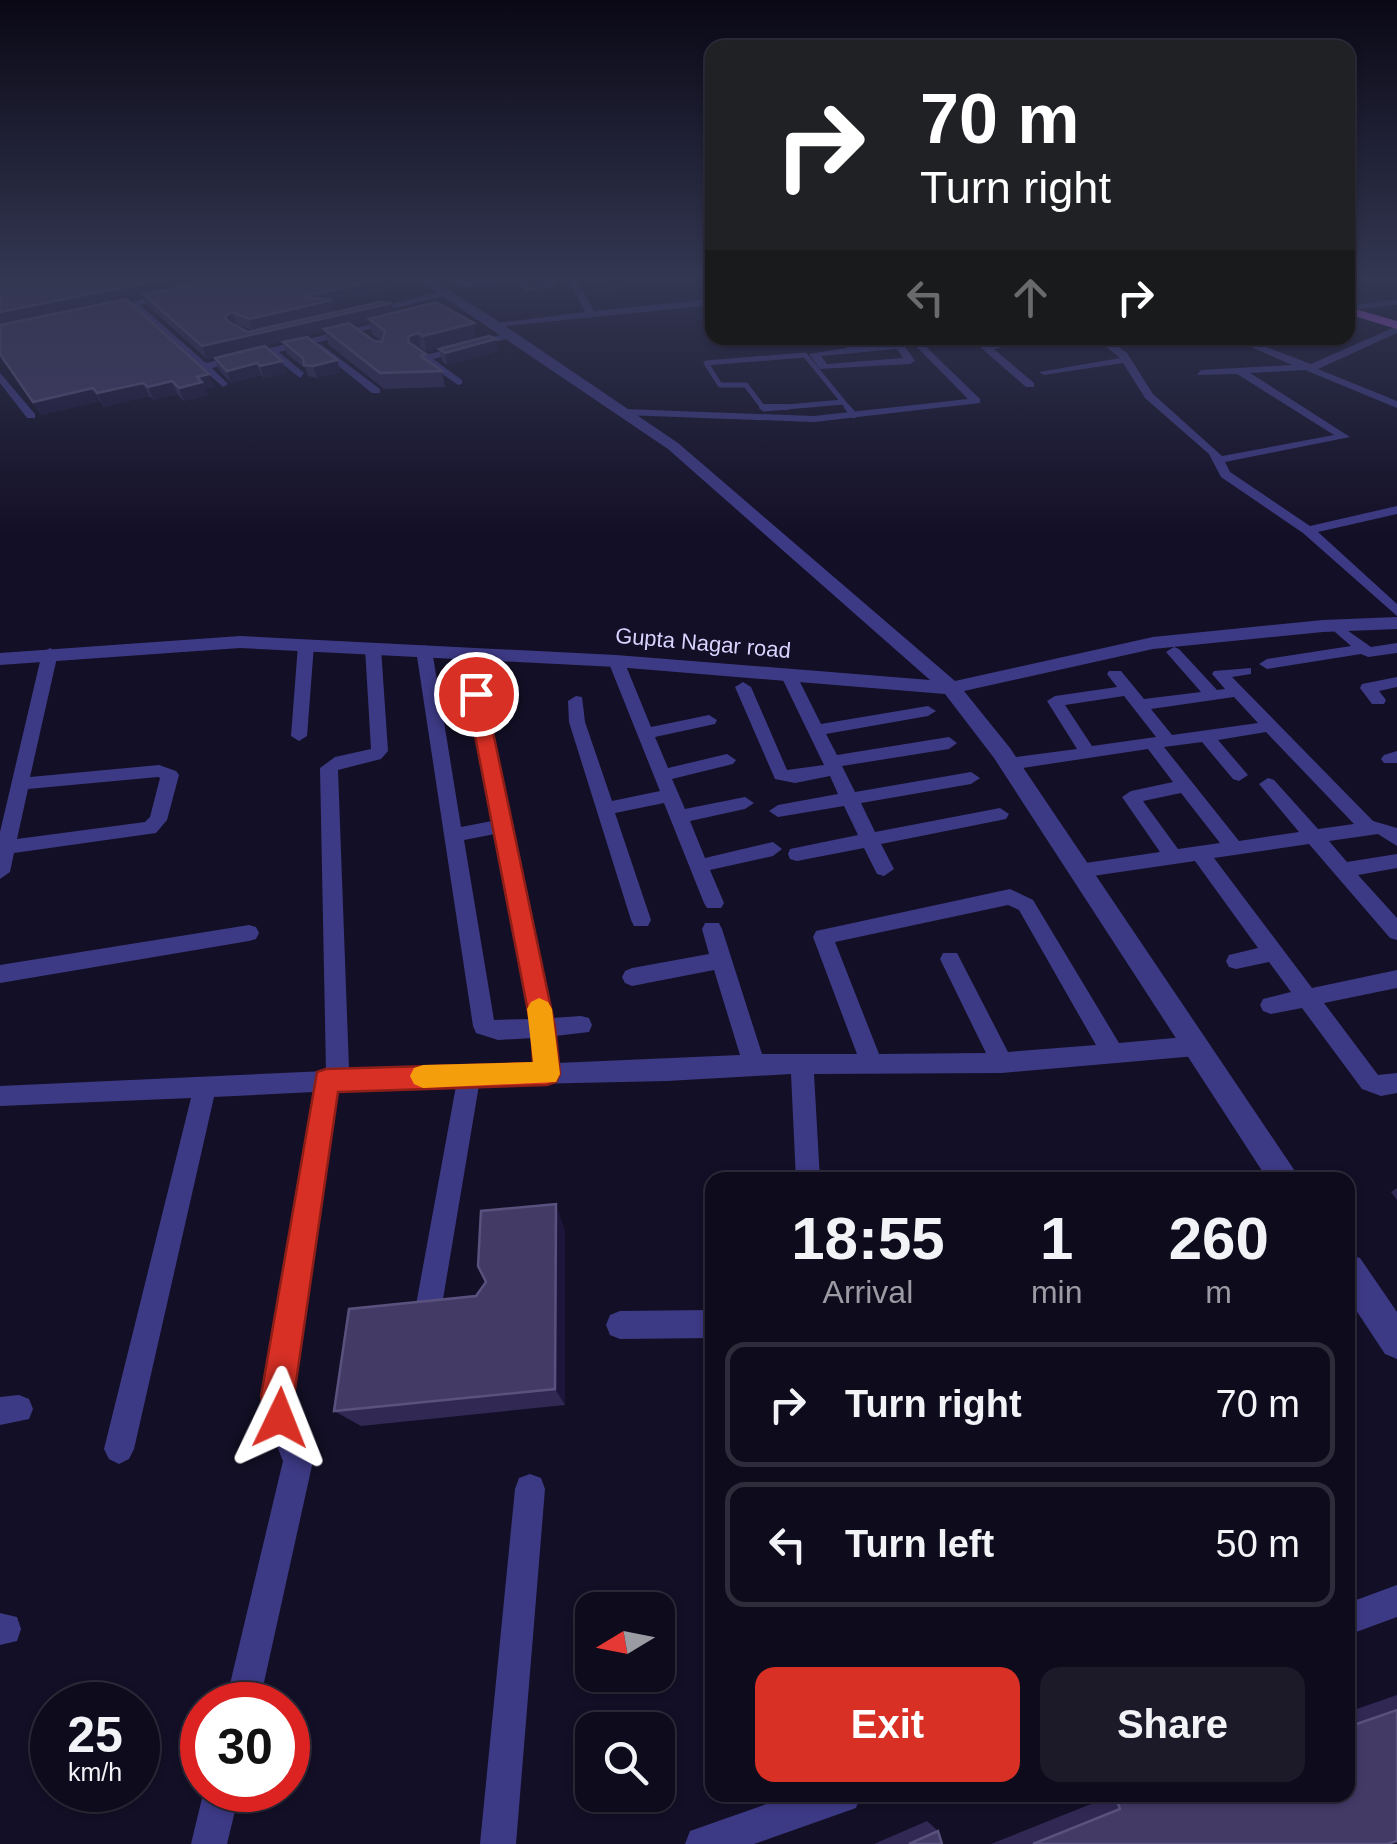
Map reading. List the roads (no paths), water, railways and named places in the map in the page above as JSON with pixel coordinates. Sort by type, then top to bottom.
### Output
[{"type":"street","points":[[200,363],[223,384]]},
{"type":"street","points":[[204,367],[221,363]]},
{"type":"street","points":[[286,363],[300,375]]},
{"type":"street","points":[[340,363],[376,391]]},
{"type":"street","points":[[432,363],[458,382]]},
{"type":"street","points":[[553,363],[673,446],[951,688],[1009,764],[1281,1172]]},
{"type":"street","points":[[822,363],[827,368],[886,363]]},
{"type":"street","points":[[624,412],[814,419],[976,400],[931,363]]},
{"type":"street","points":[[1004,363],[1030,385]]},
{"type":"street","points":[[1044,372],[1104,363]]},
{"type":"street","points":[[1126,363],[1149,396],[1218,460],[1235,483],[1308,530],[1396,621]]},
{"type":"street","points":[[1303,363],[1397,405]]},
{"type":"street","points":[[1201,373],[1313,367],[1321,363]]},
{"type":"street","points":[[1218,460],[1344,437],[1237,370]]},
{"type":"street","points":[[0,376],[31,416]]},
{"type":"street","points":[[1308,530],[1397,510]]},
{"type":"street","name":"Gupta Nagar road","points":[[0,659],[240,642],[306,644],[616,661],[951,688],[1153,643],[1396,621]]},
{"type":"street","points":[[1334,626],[1368,652],[1397,648]]},
{"type":"street","points":[[299,736],[306,644]]},
{"type":"street","points":[[247,1682],[298,1461],[280,1418],[278,1396],[332,1080],[329,768],[334,762],[375,756],[380,750],[373,648]]},
{"type":"street","points":[[1268,664],[1362,649]]},
{"type":"street","points":[[424,650],[484,1026],[498,1031],[581,1024]]},
{"type":"street","points":[[1174,652],[1213,695]]},
{"type":"street","points":[[0,872],[6,823],[21,784],[50,653]]},
{"type":"street","points":[[616,661],[714,904]]},
{"type":"street","points":[[1246,670],[1220,674],[1368,828]]},
{"type":"street","points":[[1115,674],[1140,705],[1186,786],[1235,849]]},
{"type":"street","points":[[789,676],[884,869]]},
{"type":"street","points":[[1378,700],[1368,688],[1397,682]]},
{"type":"street","points":[[743,687],[781,775],[795,776],[948,743]]},
{"type":"street","points":[[1088,753],[1055,701],[1128,690]]},
{"type":"street","points":[[431,692],[504,694]]},
{"type":"street","points":[[1140,705],[1237,692]]},
{"type":"street","points":[[476,694],[543,1027],[547,1074]]},
{"type":"street","points":[[576,701],[578,722],[642,920]]},
{"type":"street","points":[[816,730],[928,712]]},
{"type":"street","points":[[646,734],[709,720]]},
{"type":"street","points":[[1009,764],[1270,726]]},
{"type":"street","points":[[1206,736],[1239,775]]},
{"type":"street","points":[[662,774],[727,760]]},
{"type":"street","points":[[6,847],[150,828],[158,820],[170,774],[21,784]]},
{"type":"street","points":[[778,811],[971,778]]},
{"type":"street","points":[[1268,784],[1397,932]]},
{"type":"street","points":[[1174,858],[1131,796],[1186,786]]},
{"type":"street","points":[[606,809],[671,796]]},
{"type":"street","points":[[680,817],[745,802]]},
{"type":"street","points":[[797,854],[1000,814]]},
{"type":"street","points":[[453,835],[502,826]]},
{"type":"street","points":[[1079,871],[1368,828],[1384,827],[1397,840]]},
{"type":"street","points":[[699,866],[772,849]]},
{"type":"street","points":[[1200,854],[1370,1082],[1380,1086],[1397,1083]]},
{"type":"street","points":[[1343,870],[1397,860]]},
{"type":"street","points":[[872,1064],[823,937],[827,933],[1010,897],[1026,905],[1112,1053]]},
{"type":"street","points":[[712,929],[754,1064]]},
{"type":"street","points":[[0,974],[249,933]]},
{"type":"street","points":[[1236,960],[1274,953]]},
{"type":"street","points":[[950,959],[1002,1063]]},
{"type":"street","points":[[632,978],[722,960]]},
{"type":"street","points":[[1271,1005],[1397,979]]},
{"type":"street","points":[[0,1096],[332,1080],[667,1071],[754,1064],[1002,1063],[1196,1046]]},
{"type":"street","points":[[802,1064],[808,1172]]},
{"type":"street","points":[[428,1305],[469,1076]]},
{"type":"street","points":[[120,1448],[205,1087]]},
{"type":"street","points":[[1355,1280],[1397,1342]]},
{"type":"street","points":[[398,1306],[466,1304]]},
{"type":"street","points":[[620,1325],[705,1324]]},
{"type":"street","points":[[498,1844],[530,1490]]},
{"type":"street","points":[[1355,1617],[1397,1602]]},
{"type":"street","points":[[703,1844],[823,1802]]},
{"type":"street","points":[[210,1844],[217,1812]]},
{"type":"lane","points":[[706,363],[720,386],[746,385],[764,410],[843,402]]},
{"type":"lane","points":[[812,363],[854,415]]}]
